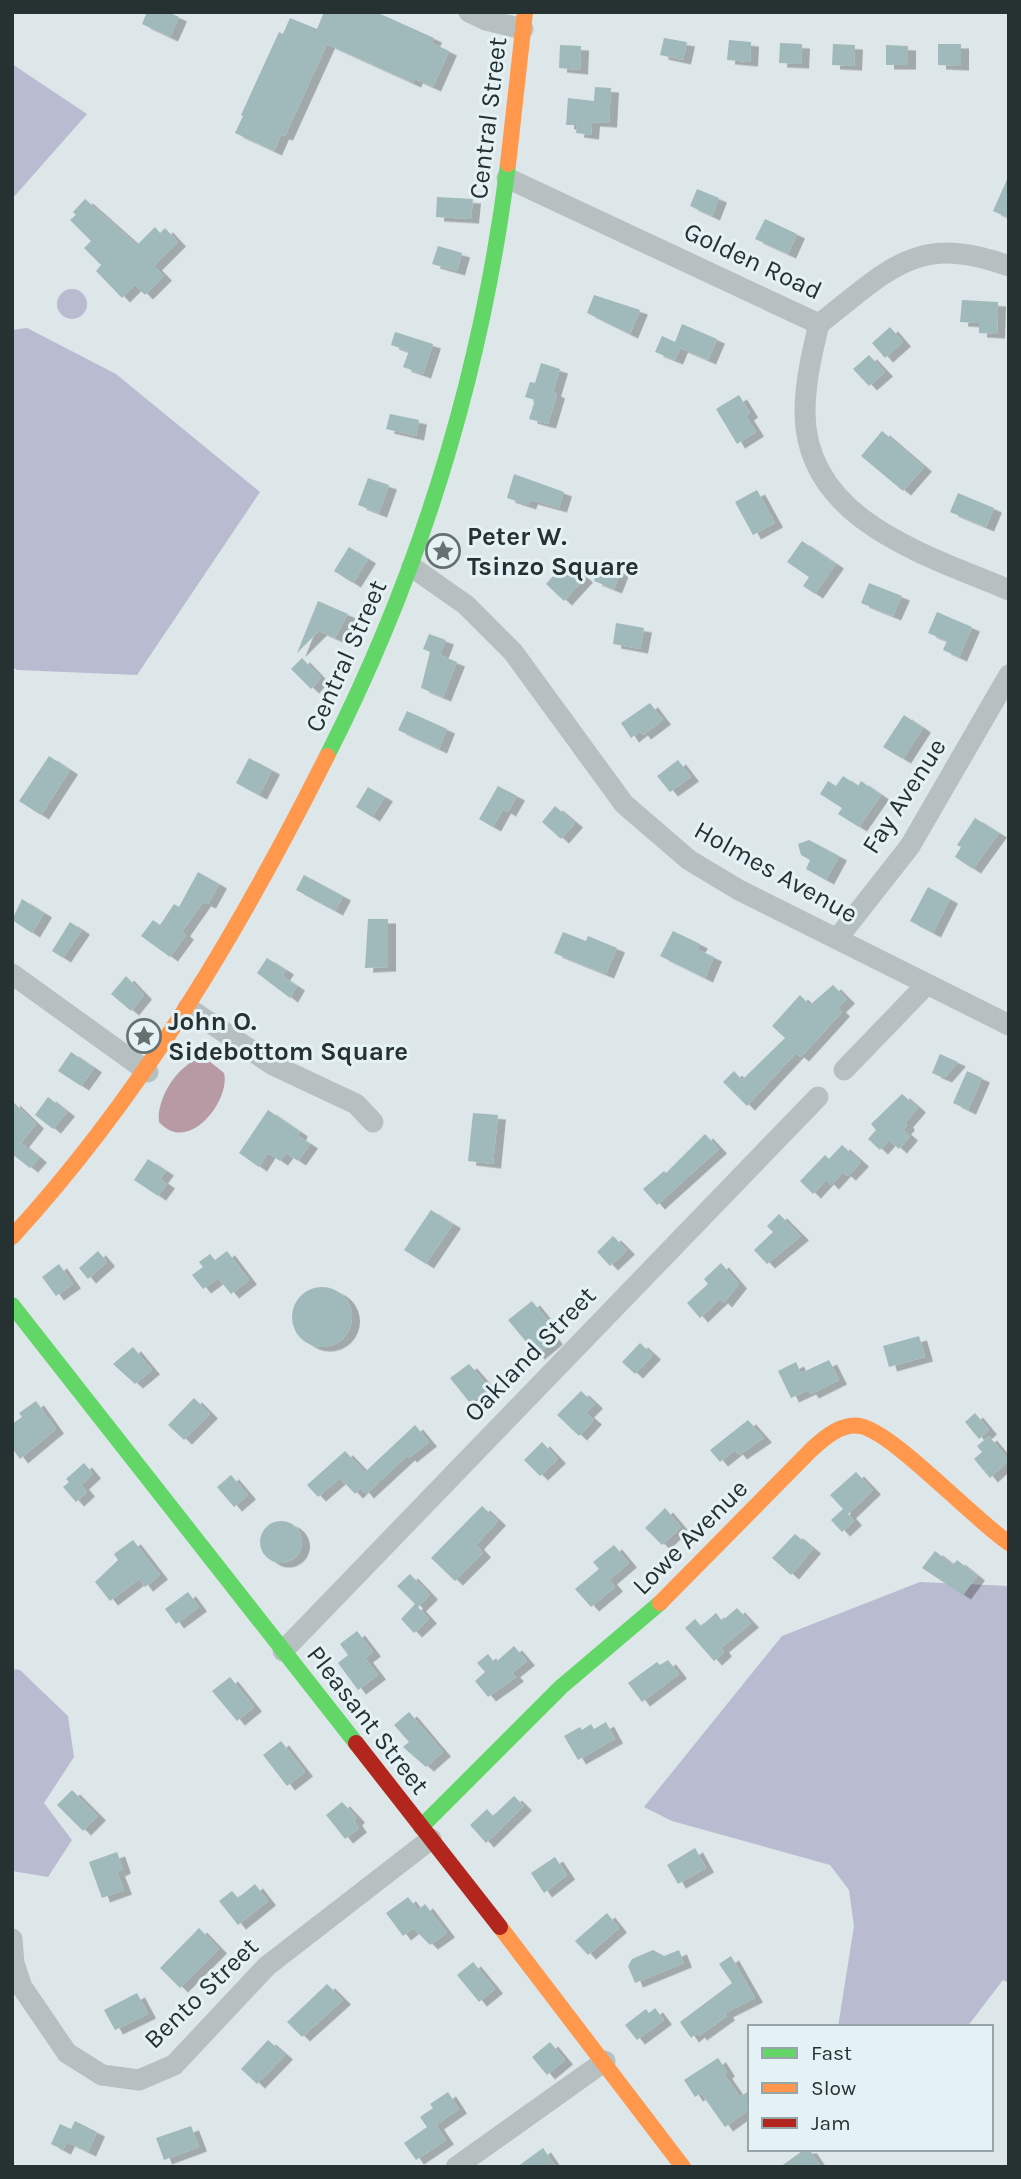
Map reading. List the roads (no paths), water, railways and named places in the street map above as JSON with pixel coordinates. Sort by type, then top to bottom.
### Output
[{"type":"main road","name":"Central Street","points":[[12,1237],[78,1163],[148,1072],[188,1008],[254,897],[339,735],[412,566],[457,426],[475,359],[507,178],[524,21]]},
{"type":"main road","name":"Pleasant Street","points":[[12,1305],[605,2061],[683,2167]]},
{"type":"main road","name":"Lowe Avenue","points":[[426,1833],[561,1687],[677,1588],[812,1449],[833,1432],[852,1426],[877,1432],[982,1527],[1009,1543]]},
{"type":"street","points":[[469,12],[524,21]]},
{"type":"street","name":"Golden Road","points":[[507,178],[819,324],[888,271],[912,257],[937,251],[962,252],[1009,266]]},
{"type":"street","points":[[819,324],[808,372],[805,416],[814,462],[826,483],[861,520],[926,554],[1009,590]]},
{"type":"street","name":"Holmes Avenue","points":[[412,566],[466,605],[513,652],[624,804],[689,860],[739,890],[1009,1025]]},
{"type":"street","name":"Fay Avenue","points":[[837,939],[910,846],[1009,675]]},
{"type":"street","points":[[12,974],[148,1072]]},
{"type":"street","points":[[844,1070],[927,984]]},
{"type":"street","points":[[188,1008],[273,1065],[356,1104],[373,1122]]},
{"type":"street","name":"Oakland Street","points":[[283,1651],[818,1097]]},
{"type":"street","name":"Bento Street","points":[[12,1939],[14,1963],[22,1987],[67,2053],[102,2075],[139,2080],[174,2065],[267,1966],[426,1833]]},
{"type":"street","points":[[456,2167],[605,2061]]},
{"type":"place","name":"Peter W. Tsinzo Square","points":[[443,551]]},
{"type":"place","name":"John O. Sidebottom Square","points":[[144,1036]]}]
